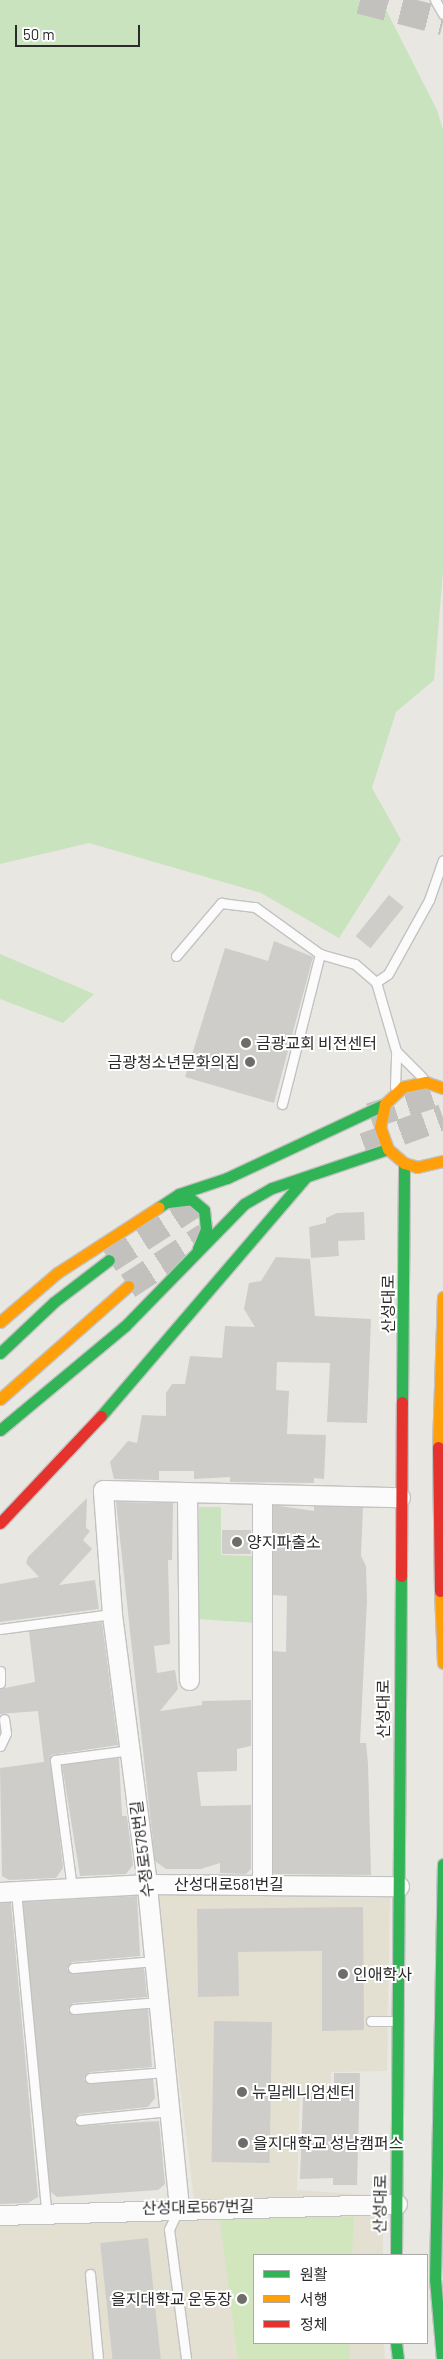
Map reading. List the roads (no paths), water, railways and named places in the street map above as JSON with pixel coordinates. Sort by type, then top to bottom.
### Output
[{"type":"main road","points":[[0,1322],[56,1273],[166,1202],[385,1104],[394,1094],[414,1083],[440,1086]]},
{"type":"main road","points":[[385,1104],[380,1127],[388,1149],[404,1163],[417,1167],[443,1161]]},
{"type":"main road","points":[[0,1430],[124,1326],[244,1204],[309,1173],[388,1149]]},
{"type":"main road","name":"산성대로","points":[[396,2254],[400,1497],[404,1163]]},
{"type":"main road","points":[[0,1524],[143,1372],[259,1227],[309,1173]]},
{"type":"main road","points":[[166,1202],[191,1199],[204,1210],[206,1229],[195,1254]]},
{"type":"main road","points":[[0,1353],[54,1302],[109,1260]]},
{"type":"main road","points":[[0,1399],[128,1286]]},
{"type":"main road","points":[[443,1306],[440,1492],[443,1663]]},
{"type":"main road","points":[[442,2359],[435,2279],[440,2197],[443,1864]]},
{"type":"main road","points":[[396,2344],[398,2359]]},
{"type":"street","name":"수정로578번길","points":[[179,2207],[147,1884],[112,1614],[103,1490],[187,1494]]},
{"type":"street","points":[[189,1680],[187,1494],[400,1497]]},
{"type":"street","points":[[262,1495],[262,1884]]},
{"type":"street","name":"산성대로581번길","points":[[8,1891],[147,1884],[398,1886]]},
{"type":"street","name":"산성대로567번길","points":[[0,2215],[46,2211],[179,2207],[397,2204]]},
{"type":"lane","points":[[435,0],[443,14]]},
{"type":"lane","points":[[376,982],[388,974],[420,916],[443,860]]},
{"type":"lane","points":[[176,956],[221,903],[255,907],[320,954],[355,964],[376,982],[396,1051],[394,1094]]},
{"type":"lane","points":[[282,1104],[320,954]]},
{"type":"lane","points":[[396,1051],[415,1073],[440,1086]]},
{"type":"lane","points":[[0,1629],[112,1614]]},
{"type":"lane","points":[[0,1671],[0,1683]]},
{"type":"lane","points":[[0,1746],[6,1733],[4,1719]]},
{"type":"lane","points":[[72,1888],[55,1760],[130,1750]]},
{"type":"lane","points":[[8,1891],[46,2211]]},
{"type":"lane","points":[[74,1968],[155,1961]]},
{"type":"lane","points":[[74,2009],[159,2002]]},
{"type":"lane","points":[[371,2021],[398,2021]]},
{"type":"lane","points":[[90,2078],[166,2072]]},
{"type":"lane","points":[[80,2120],[170,2111]]},
{"type":"lane","points":[[179,2207],[169,2229],[186,2359]]},
{"type":"lane","points":[[90,2274],[98,2359]]},
{"type":"tunnel","points":[[360,0],[443,21]]},
{"type":"tunnel","points":[[370,1116],[443,1092]]},
{"type":"tunnel","points":[[364,1146],[443,1117]]},
{"type":"tunnel","points":[[109,1260],[205,1198]]},
{"type":"tunnel","points":[[128,1286],[205,1236]]},
{"type":"place","name":"금광교회 비전센터","points":[[246,1043]]},
{"type":"place","name":"금광청소년문화의집","points":[[250,1062]]},
{"type":"place","name":"양지파출소","points":[[237,1542]]},
{"type":"place","name":"인애학사","points":[[343,1974]]},
{"type":"place","name":"뉴밀레니엄센터","points":[[242,2092]]},
{"type":"place","name":"을지대학교 성남캠퍼스","points":[[243,2143]]},
{"type":"place","name":"을지대학교 운동장","points":[[242,2299]]}]
